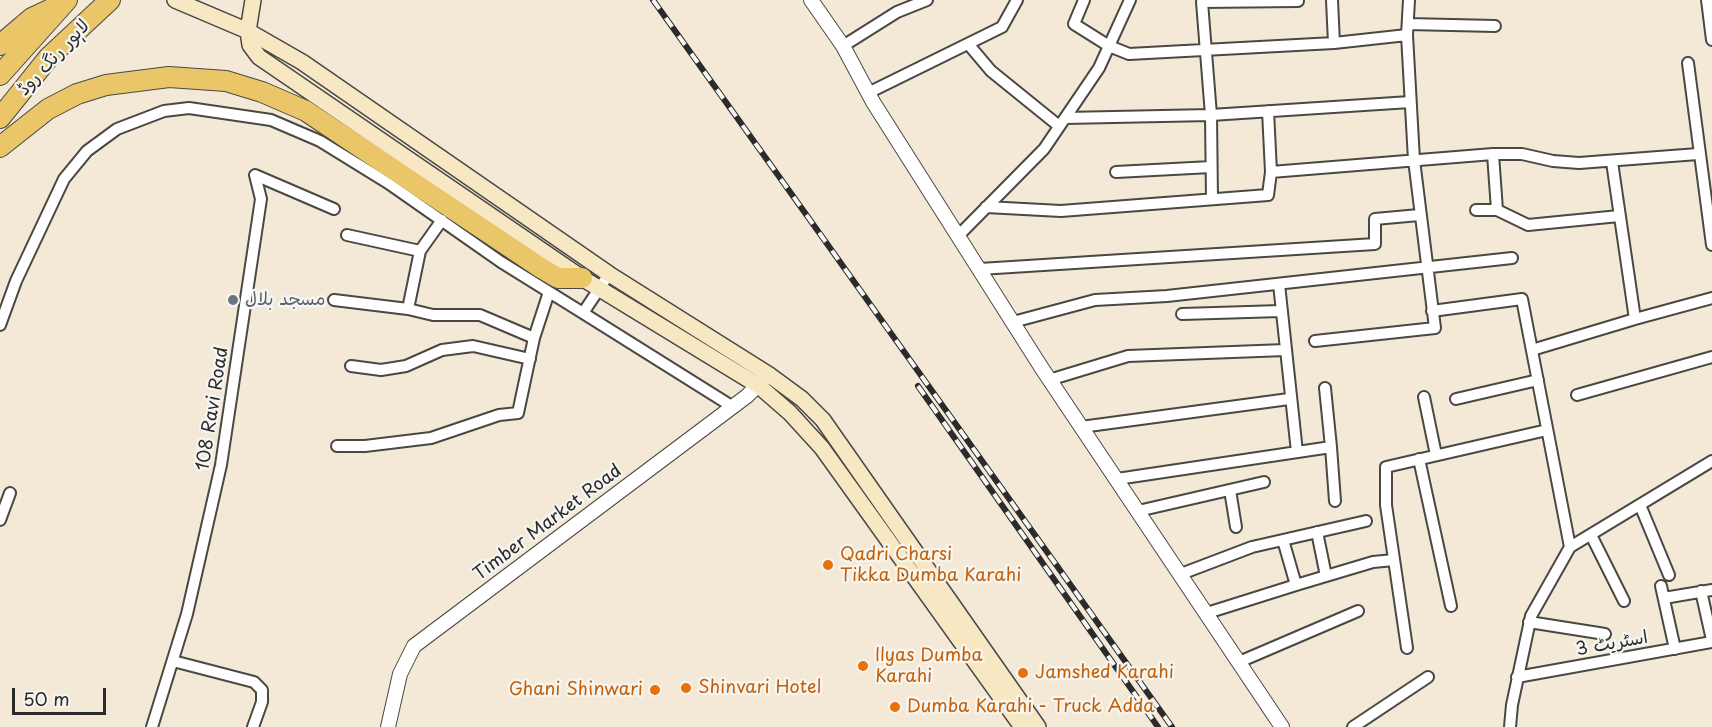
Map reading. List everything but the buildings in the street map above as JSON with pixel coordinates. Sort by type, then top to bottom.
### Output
[{"type":"highway","name":"لاہور رنگ روڈ","points":[[0,118],[49,57],[110,0]]},
{"type":"highway","name":"لاہور رنگ روڈ","points":[[0,75],[65,2]]},
{"type":"highway","points":[[0,45],[32,18],[65,2]]},
{"type":"highway","points":[[0,147],[48,110],[77,94],[106,85],[136,79],[169,77],[226,81],[262,92],[306,111],[558,279],[582,278]]},
{"type":"main road","points":[[253,0],[248,31],[250,45],[259,57],[558,279],[577,250]]},
{"type":"main road","points":[[184,1],[248,31],[302,62],[764,380],[822,448],[1022,727]]},
{"type":"main road","points":[[582,278],[802,399],[824,420],[1038,727]]},
{"type":"street","points":[[811,0],[843,46],[868,93],[1049,380],[1208,613],[1282,727]]},
{"type":"street","points":[[843,46],[897,12],[927,0]]},
{"type":"street","points":[[868,93],[1002,27],[1017,0]]},
{"type":"street","points":[[1084,0],[1074,24],[1109,46],[1129,54],[1334,43],[1408,30],[1495,26]]},
{"type":"street","points":[[959,235],[1044,149],[1099,68],[1130,0]]},
{"type":"street","points":[[1332,0],[1334,43]]},
{"type":"street","points":[[1315,341],[1435,328],[1419,215],[1414,160],[1410,102],[1409,0]]},
{"type":"street","points":[[1707,0],[1712,39]]},
{"type":"street","points":[[1212,200],[1211,115],[1202,2],[1298,1]]},
{"type":"street","points":[[969,45],[991,71],[1062,122],[1410,102]]},
{"type":"street","points":[[1688,63],[1698,154],[1712,245]]},
{"type":"street","points":[[0,325],[16,281],[64,179],[87,151],[117,129],[164,111],[189,108],[270,120],[342,153],[442,220],[558,279],[583,313],[733,407]]},
{"type":"street","points":[[986,207],[1061,212],[1268,195],[1271,172],[1268,111]]},
{"type":"street","points":[[1271,172],[1493,154],[1522,153],[1553,161],[1612,162],[1698,154]]},
{"type":"street","points":[[1493,154],[1497,210]]},
{"type":"street","points":[[1612,162],[1635,320]]},
{"type":"street","points":[[1116,172],[1211,167]]},
{"type":"street","name":"108 Ravi Road","points":[[152,727],[187,614],[221,465],[261,199],[255,175],[334,209]]},
{"type":"street","points":[[1476,210],[1497,210],[1528,225],[1619,216]]},
{"type":"street","points":[[980,269],[1375,244],[1375,219],[1419,215]]},
{"type":"street","points":[[408,309],[420,251],[442,220]]},
{"type":"street","points":[[347,235],[420,251]]},
{"type":"street","points":[[1013,322],[1095,300],[1167,296],[1512,258]]},
{"type":"street","points":[[583,313],[609,274]]},
{"type":"street","points":[[337,446],[365,446],[431,438],[499,415],[518,413],[534,338],[558,279]]},
{"type":"street","points":[[1279,284],[1289,399],[1297,452]]},
{"type":"street","points":[[1532,350],[1712,298]]},
{"type":"street","points":[[1432,311],[1522,299],[1570,547]]},
{"type":"street","points":[[334,300],[408,309],[433,315],[480,315],[534,338]]},
{"type":"street","points":[[1182,314],[1281,311]]},
{"type":"street","points":[[351,366],[381,370],[406,366],[442,350],[473,346],[530,359]]},
{"type":"street","points":[[1049,380],[1128,356],[1284,350]]},
{"type":"street","points":[[1577,395],[1712,357]]},
{"type":"street","name":"Timber Market Road","points":[[388,727],[400,674],[414,646],[733,407],[764,380]]},
{"type":"street","points":[[1456,399],[1538,380]]},
{"type":"street","points":[[1324,388],[1335,501]]},
{"type":"street","points":[[1424,397],[1436,455]]},
{"type":"street","points":[[1081,427],[1289,399]]},
{"type":"street","points":[[1407,648],[1386,505],[1386,467],[1547,429]]},
{"type":"street","points":[[1117,480],[1331,447]]},
{"type":"street","points":[[1419,459],[1450,606]]},
{"type":"street","points":[[1510,727],[1517,678],[1529,622],[1570,547],[1712,461]]},
{"type":"street","points":[[1138,511],[1264,482]]},
{"type":"street","points":[[1230,490],[1236,526]]},
{"type":"street","points":[[0,520],[10,493]]},
{"type":"street","points":[[1640,505],[1669,575]]},
{"type":"street","points":[[1181,574],[1252,547],[1366,521]]},
{"type":"street","points":[[1317,532],[1326,576]]},
{"type":"street","points":[[1591,535],[1624,601]]},
{"type":"street","points":[[1283,540],[1296,585]]},
{"type":"street","points":[[1208,613],[1373,562],[1394,560]]},
{"type":"street","points":[[1661,586],[1675,649]]},
{"type":"street","points":[[1664,598],[1706,591],[1712,641]]},
{"type":"street","points":[[1239,662],[1358,611]]},
{"type":"street","points":[[1529,622],[1605,634]]},
{"type":"street","name":"اسٹریٹ 3","points":[[1517,678],[1712,641]]},
{"type":"street","points":[[173,661],[254,682],[262,690],[262,702],[254,727]]},
{"type":"street","points":[[1353,727],[1428,677]]},
{"type":"railway","points":[[653,0],[1172,727]]},
{"type":"railway","points":[[918,386],[1158,727]]},
{"type":"place","name":"مسجد بلال","points":[[233,300]]},
{"type":"place","name":"Qadri Charsi Tikka Dumba Karahi","points":[[828,565]]},
{"type":"place","name":"Ilyas Dumba Karahi","points":[[863,666]]},
{"type":"place","name":"Jamshed Karahi","points":[[1023,673]]},
{"type":"place","name":"Shinvari Hotel","points":[[686,688]]},
{"type":"place","name":"Ghani Shinwari","points":[[655,690]]},
{"type":"place","name":"Dumba Karahi - Truck Adda","points":[[895,707]]}]
